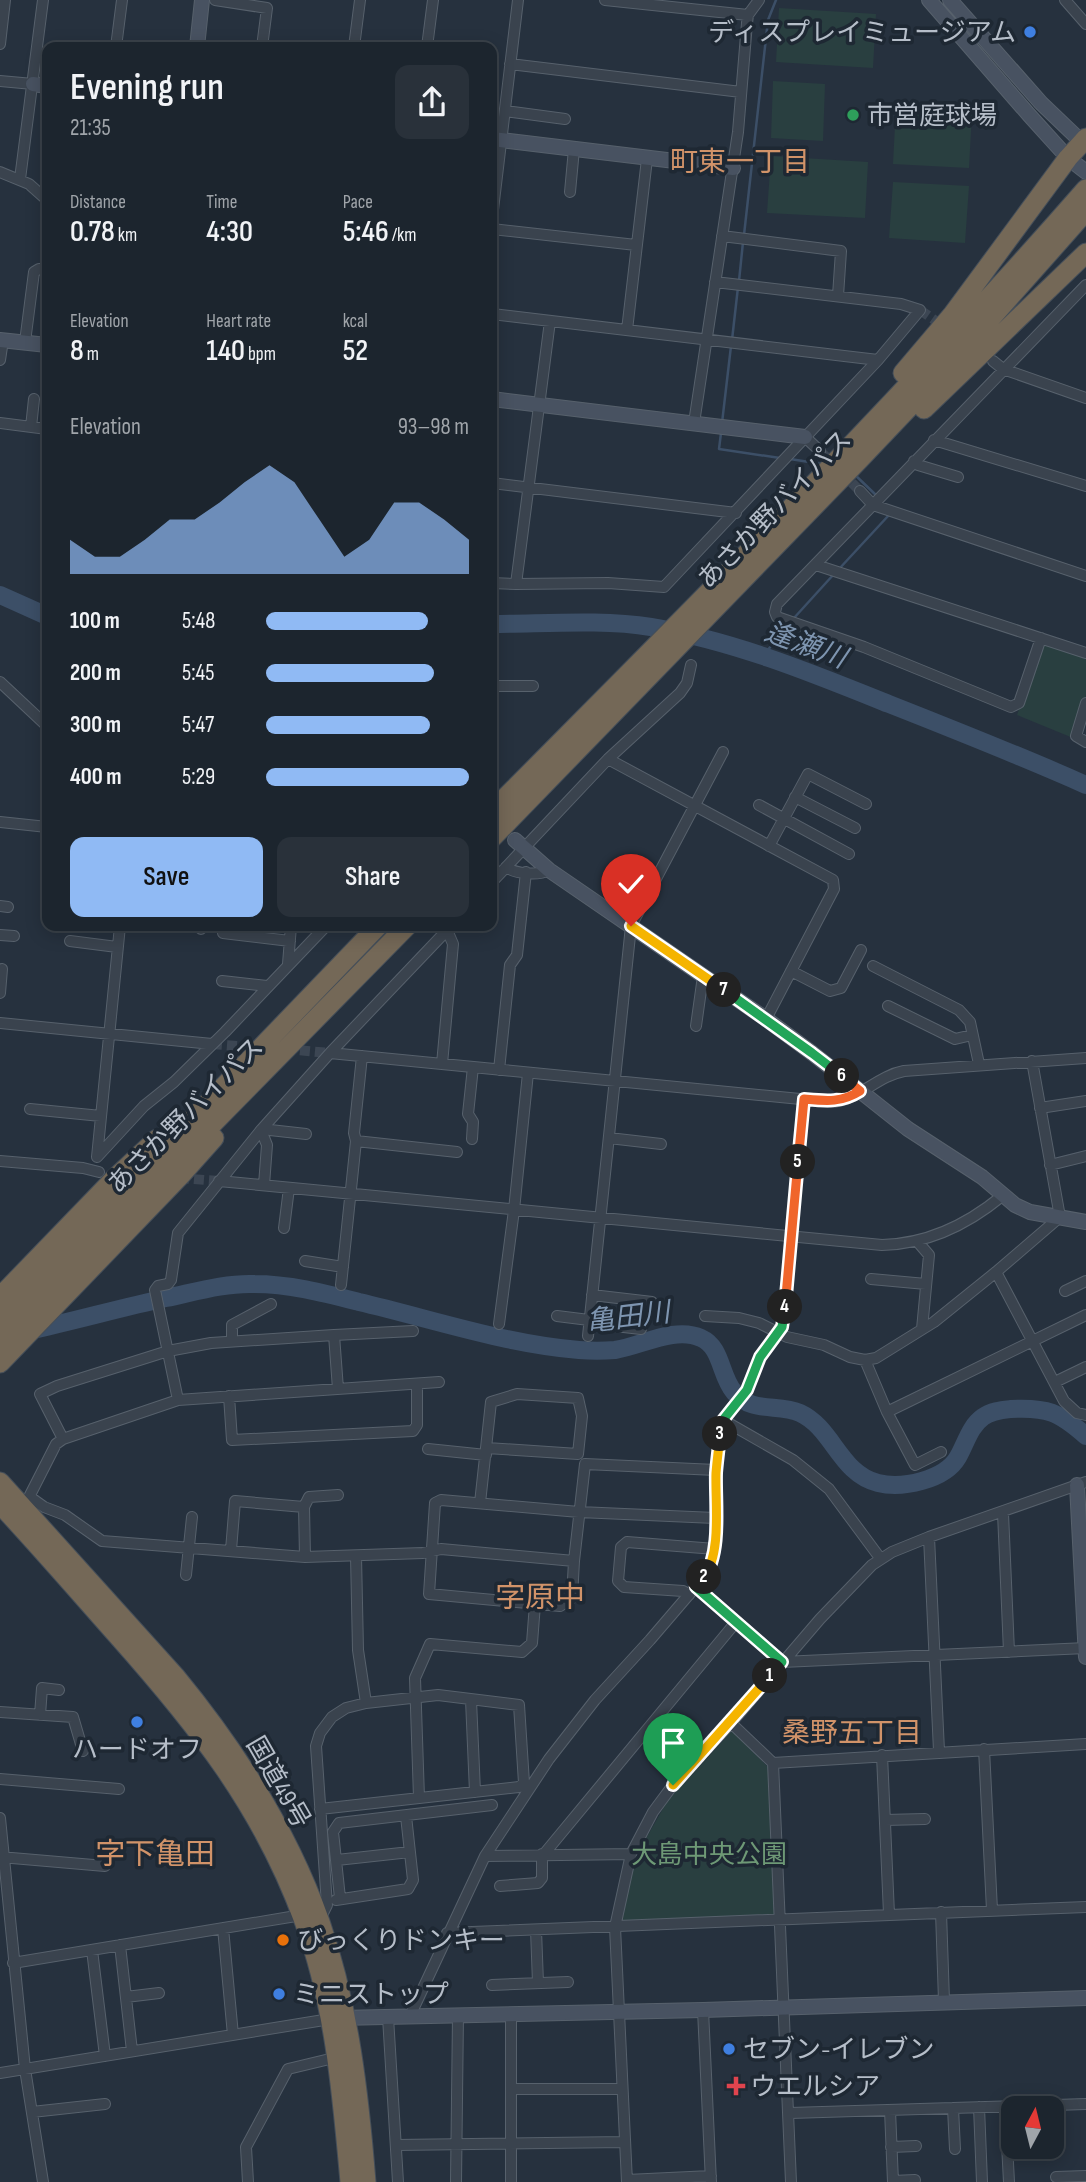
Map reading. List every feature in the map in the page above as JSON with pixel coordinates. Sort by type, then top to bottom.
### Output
[{"type":"highway","points":[[839,458],[859,426],[953,314],[1068,158],[1085,142]]},
{"type":"highway","name":"あさか野バイパス","points":[[497,832],[655,658],[691,608],[939,354],[1086,191]]},
{"type":"highway","name":"あさか野バイパス","points":[[497,806],[655,658],[711,611],[860,460],[954,360],[1086,191]]},
{"type":"highway","points":[[860,460],[889,442],[1086,253]]},
{"type":"highway","name":"あさか野バイパス","points":[[0,1340],[314,990],[373,931]]},
{"type":"highway","name":"あさか野バイパス","points":[[0,1319],[70,1259],[276,1060],[402,931]]},
{"type":"highway","points":[[0,1297],[112,1181],[314,990]]},
{"type":"highway","points":[[0,1363],[181,1175],[254,1093],[276,1060]]},
{"type":"highway","name":"国道49号","points":[[0,1482],[26,1502],[202,1709],[265,1804],[316,1914],[318,1966],[337,2018],[358,2093],[366,2182]]},
{"type":"highway","name":"国道49号","points":[[0,1504],[154,1676],[205,1739],[316,1914]]},
{"type":"highway","name":"国道49号","points":[[337,2018],[350,2182]]},
{"type":"street","points":[[0,44],[5,0]]},
{"type":"street","points":[[20,179],[40,85],[43,0]]},
{"type":"street","points":[[117,42],[122,0]]},
{"type":"street","points":[[198,42],[202,0]]},
{"type":"street","points":[[215,0],[267,8],[263,42]]},
{"type":"street","points":[[355,42],[360,0]]},
{"type":"street","points":[[428,42],[433,0]]},
{"type":"street","points":[[519,0],[505,111],[497,139],[733,168]]},
{"type":"street","points":[[608,0],[748,15]]},
{"type":"street","points":[[694,423],[733,168],[748,15],[759,0]]},
{"type":"street","points":[[929,0],[1068,158],[1086,191]]},
{"type":"street","points":[[950,0],[1041,103],[1085,142]]},
{"type":"street","points":[[1065,0],[1086,24]]},
{"type":"street","points":[[510,64],[741,92]]},
{"type":"street","points":[[0,80],[40,85]]},
{"type":"street","points":[[505,111],[565,118]]},
{"type":"street","points":[[570,192],[574,149]]},
{"type":"street","points":[[627,330],[647,159]]},
{"type":"street","points":[[0,173],[20,179],[42,196]]},
{"type":"street","points":[[497,230],[636,246]]},
{"type":"street","points":[[722,236],[841,251],[838,296]]},
{"type":"street","points":[[25,342],[34,272],[42,269]]},
{"type":"street","points":[[497,583],[608,583],[664,587],[878,360],[920,310],[909,305],[715,282]]},
{"type":"street","points":[[1041,638],[1019,703],[1007,707],[906,663],[777,617],[775,612],[777,604],[858,518],[1086,285]]},
{"type":"street","points":[[497,315],[878,360]]},
{"type":"street","points":[[516,583],[550,321]]},
{"type":"street","points":[[0,360],[1,340],[42,344]]},
{"type":"street","points":[[993,361],[1003,369],[1086,398]]},
{"type":"street","points":[[31,427],[34,399]]},
{"type":"street","points":[[497,400],[805,437],[820,451]]},
{"type":"street","points":[[0,424],[42,428]]},
{"type":"street","points":[[934,440],[1086,486]]},
{"type":"street","points":[[914,461],[918,465],[958,477]]},
{"type":"street","points":[[497,484],[736,513]]},
{"type":"street","points":[[860,491],[873,505],[1086,576]]},
{"type":"street","points":[[816,565],[1086,653]]},
{"type":"street","points":[[497,877],[519,844],[680,693],[687,683],[691,665]]},
{"type":"street","points":[[0,682],[42,721]]},
{"type":"street","points":[[497,686],[533,686]]},
{"type":"street","points":[[1086,703],[1076,736],[1086,742]]},
{"type":"street","points":[[588,1336],[631,926],[723,752]]},
{"type":"street","points":[[608,759],[833,880],[834,889],[765,1019]]},
{"type":"street","points":[[769,846],[808,774],[866,804]]},
{"type":"street","points":[[795,797],[855,828]]},
{"type":"street","points":[[759,805],[849,854]]},
{"type":"street","points":[[0,822],[42,826]]},
{"type":"street","points":[[519,844],[549,870],[765,1019],[908,1129],[982,1177],[1016,1205],[1030,1212],[1086,1222]]},
{"type":"street","points":[[506,867],[526,872],[544,873],[549,870]]},
{"type":"street","points":[[499,1070],[510,965],[517,955],[526,872]]},
{"type":"street","points":[[97,1157],[119,931]]},
{"type":"street","points":[[288,964],[291,931]]},
{"type":"street","points":[[83,1168],[97,1157],[144,1106],[174,1082],[321,931]]},
{"type":"street","points":[[178,1400],[156,1288],[171,1280],[178,1233],[262,1129],[446,931]]},
{"type":"street","points":[[442,1064],[453,944],[450,931]]},
{"type":"street","points":[[223,933],[290,941]]},
{"type":"street","points":[[0,935],[14,936]]},
{"type":"street","points":[[70,941],[117,947]]},
{"type":"street","points":[[791,971],[830,991],[841,988],[861,950]]},
{"type":"street","points":[[873,966],[959,1010],[970,1023],[979,1064]]},
{"type":"street","points":[[0,993],[2,969]]},
{"type":"street","points":[[696,1026],[703,976]]},
{"type":"street","points":[[222,981],[267,986]]},
{"type":"street","points":[[888,1006],[955,1039],[972,1035]]},
{"type":"street","points":[[0,1023],[212,1044]]},
{"type":"street","points":[[330,1053],[837,1102],[848,1099],[880,1079],[898,1072],[1086,1058]]},
{"type":"street","points":[[341,1285],[362,1056]]},
{"type":"street","points":[[1032,1060],[1060,1217]]},
{"type":"street","points":[[472,1139],[473,1122],[468,1114],[473,1067]]},
{"type":"street","points":[[499,1324],[528,1073]]},
{"type":"street","points":[[411,2016],[447,1933],[485,1856],[527,1785],[595,1700],[710,1570],[715,1549],[716,1470],[723,1420],[747,1390],[760,1357],[783,1325],[804,1099]]},
{"type":"street","points":[[1040,1108],[1086,1101]]},
{"type":"street","points":[[30,1108],[101,1116]]},
{"type":"street","points":[[262,1129],[306,1134]]},
{"type":"street","points":[[262,1129],[267,1145],[264,1185]]},
{"type":"street","points":[[609,1138],[661,1143]]},
{"type":"street","points":[[356,1140],[457,1152]]},
{"type":"street","points":[[1051,1165],[1086,1156]]},
{"type":"street","points":[[0,1161],[83,1168],[99,1172]]},
{"type":"street","points":[[219,1181],[882,1245],[901,1245],[929,1238],[980,1214],[1002,1195]]},
{"type":"street","points":[[284,1228],[289,1188]]},
{"type":"street","points":[[705,1316],[739,1318],[759,1323],[788,1337],[817,1342],[850,1357],[865,1360],[885,1354],[922,1329],[996,1272],[1060,1217]]},
{"type":"street","points":[[917,1241],[929,1255],[922,1329]]},
{"type":"street","points":[[305,1261],[343,1267]]},
{"type":"street","points":[[996,1272],[1064,1401],[1077,1413],[1086,1415]]},
{"type":"street","points":[[871,1279],[926,1284]]},
{"type":"street","points":[[1065,1291],[1086,1281]]},
{"type":"street","points":[[592,1295],[652,1302]]},
{"type":"street","points":[[232,1340],[232,1325],[271,1304]]},
{"type":"street","points":[[887,1412],[1086,1315]]},
{"type":"street","points":[[557,1316],[641,1329]]},
{"type":"street","points":[[63,1439],[40,1394],[57,1386],[168,1351],[232,1340],[413,1331]]},
{"type":"street","points":[[334,1335],[338,1389]]},
{"type":"street","points":[[865,1360],[887,1412],[915,1465],[940,1452]]},
{"type":"street","points":[[1055,1382],[1086,1367]]},
{"type":"street","points":[[439,1382],[178,1400],[63,1439],[56,1444],[26,1502],[65,1515],[102,1541],[305,1557],[431,1552],[441,1549],[574,1561]]},
{"type":"street","points":[[229,1396],[232,1440],[413,1431],[417,1425],[417,1384]]},
{"type":"street","points":[[480,1503],[491,1402],[517,1394],[578,1398],[582,1416],[582,1459],[579,1512],[572,1598],[560,1606],[429,1594],[435,1503],[441,1500],[579,1512],[715,1518]]},
{"type":"street","points":[[723,1420],[793,1460],[829,1489],[880,1558]]},
{"type":"street","points":[[428,1449],[487,1451],[716,1470]]},
{"type":"street","points":[[704,2010],[711,2179],[627,2181],[615,1927],[631,1854],[653,1812],[673,1785],[861,1574],[880,1558],[929,1537],[1082,1483],[1086,1657]]},
{"type":"street","points":[[305,1557],[304,1507],[309,1497],[338,1495]]},
{"type":"street","points":[[231,1550],[236,1501],[304,1507]]},
{"type":"street","points":[[1003,1513],[1009,1652]]},
{"type":"street","points":[[186,1575],[192,1517]]},
{"type":"street","points":[[929,1537],[939,1751]]},
{"type":"street","points":[[715,1549],[626,1542],[621,1547],[618,1581],[624,1587],[693,1591],[736,1622],[782,1662],[1086,1648]]},
{"type":"street","points":[[356,1556],[358,1650],[366,1703]]},
{"type":"street","points":[[419,1798],[415,1678],[430,1644],[522,1652],[531,1643],[535,1604]]},
{"type":"street","points":[[499,1885],[538,1883],[542,1878],[543,1854],[736,1622]]},
{"type":"street","points":[[40,1715],[42,1689],[59,1690]]},
{"type":"street","points":[[316,1914],[320,1809],[315,1754],[320,1733],[340,1711],[366,1703],[438,1695],[519,1705],[527,1785]]},
{"type":"street","points":[[471,1700],[475,1792]]},
{"type":"street","points":[[0,1712],[74,1718],[83,1751]]},
{"type":"street","points":[[731,1723],[773,1763],[792,2182]]},
{"type":"street","points":[[773,1763],[1086,1744]]},
{"type":"street","points":[[984,1749],[992,1910]]},
{"type":"street","points":[[882,1755],[889,1914]]},
{"type":"street","points":[[0,1779],[119,1789]]},
{"type":"street","points":[[320,1809],[527,1785]]},
{"type":"street","points":[[340,1898],[332,1832],[339,1823],[492,1805]]},
{"type":"street","points":[[13,1963],[316,1914],[340,1898],[408,1889],[413,1880],[406,1816]]},
{"type":"street","points":[[0,1818],[4,1907],[43,2182]]},
{"type":"street","points":[[885,1820],[925,1819]]},
{"type":"street","points":[[337,1860],[410,1852]]},
{"type":"street","points":[[485,1856],[631,1854]]},
{"type":"street","points":[[2,1858],[105,1866]]},
{"type":"street","points":[[447,1933],[1086,1907]]},
{"type":"street","points":[[941,1912],[944,2001]]},
{"type":"street","points":[[223,1928],[233,2035]]},
{"type":"street","points":[[536,1930],[538,1983]]},
{"type":"street","points":[[120,1945],[132,2051]]},
{"type":"street","points":[[92,1950],[105,2056]]},
{"type":"street","points":[[492,1985],[568,1982]]},
{"type":"street","points":[[126,1997],[159,1993]]},
{"type":"street","points":[[0,2073],[337,2018],[1086,1998]]},
{"type":"street","points":[[456,2182],[458,2015]]},
{"type":"street","points":[[511,2015],[511,2182]]},
{"type":"street","points":[[388,2017],[398,2182]]},
{"type":"street","points":[[248,2182],[246,2147],[288,2069],[338,2057]]},
{"type":"street","points":[[511,2088],[622,2089]]},
{"type":"street","points":[[32,2112],[105,2104]]},
{"type":"street","points":[[1064,2105],[1086,2104]]},
{"type":"street","points":[[789,2113],[1001,2106]]},
{"type":"street","points":[[979,2107],[982,2182]]},
{"type":"street","points":[[953,2108],[955,2149]]},
{"type":"street","points":[[890,2110],[893,2181],[915,2180]]},
{"type":"street","points":[[396,2145],[625,2142]]},
{"type":"street","points":[[891,2147],[916,2146]]},
{"type":"street","points":[[1008,2160],[1009,2182]]},
{"type":"street","points":[[1056,2177],[1086,2175]]},
{"type":"green space","points":[[779,8],[876,14],[873,68],[776,62]]},
{"type":"green space","points":[[773,81],[825,84],[823,141],[771,138]]},
{"type":"green space","points":[[896,107],[972,111],[969,168],[893,164]]},
{"type":"green space","points":[[771,156],[868,162],[865,218],[767,213]]},
{"type":"green space","points":[[893,182],[969,186],[965,243],[889,238]]},
{"type":"green space","points":[[1043,641],[1086,655],[1086,695],[1073,738],[1017,715]]},
{"type":"green space","name":"大島中央公園","points":[[732,1731],[768,1767],[775,1914],[621,1922],[636,1856],[668,1800]]},
{"type":"waterway","points":[[744,235],[768,20],[776,0]]},
{"type":"waterway","points":[[739,281],[743,242]]},
{"type":"waterway","points":[[732,340],[738,287]]},
{"type":"waterway","points":[[722,423],[731,346]]},
{"type":"waterway","points":[[721,433],[719,449],[780,458]]},
{"type":"waterway","points":[[790,459],[822,464]]},
{"type":"waterway","points":[[854,474],[877,496]]},
{"type":"waterway","points":[[839,569],[889,515]]},
{"type":"waterway","points":[[794,618],[834,574]]},
{"type":"waterway","name":"逢瀬川","points":[[0,595],[42,614]]},
{"type":"waterway","name":"逢瀬川","points":[[497,624],[632,625],[682,633],[742,649],[988,743],[1086,785]]},
{"type":"waterway","points":[[763,656],[787,626]]},
{"type":"waterway","name":"亀田川","points":[[28,1331],[210,1288],[267,1284],[333,1295],[496,1337],[551,1347],[610,1350],[669,1335],[701,1338],[713,1348],[729,1385],[741,1399],[757,1406],[800,1413],[821,1429],[854,1470],[865,1478],[888,1485],[922,1481],[943,1472],[958,1457],[971,1430],[986,1415],[997,1411],[1043,1410],[1060,1416],[1086,1436]]},
{"type":"tunnel","points":[[920,310],[946,328]]},
{"type":"tunnel","points":[[820,451],[860,491]]},
{"type":"tunnel","points":[[212,1044],[262,1048]]},
{"type":"tunnel","points":[[285,1049],[330,1053]]},
{"type":"tunnel","points":[[179,1178],[219,1181]]},
{"type":"place","name":"ディスプレイミュージアム","points":[[1030,32]]},
{"type":"place","name":"市営庭球場","points":[[853,115]]},
{"type":"place","name":"ハードオフ","points":[[137,1722]]},
{"type":"place","name":"びっくりドンキー","points":[[283,1940]]},
{"type":"place","name":"ミニストップ","points":[[279,1994]]},
{"type":"place","name":"セブン-イレブン","points":[[729,2049]]},
{"type":"place","name":"ウエルシア","points":[[736,2086]]},
{"type":"district","name":"町東一丁目","points":[[740,161]]},
{"type":"district","name":"字原中","points":[[540,1597]]},
{"type":"district","name":"桑野五丁目","points":[[852,1732]]},
{"type":"district","name":"字下亀田","points":[[155,1854]]},
{"type":"route","points":[[631,926],[765,1019],[860,1091],[837,1102],[804,1099],[783,1325],[760,1357],[747,1390],[721,1424],[716,1470],[715,1549],[710,1570],[696,1587],[782,1662],[731,1723],[673,1785]]}]
